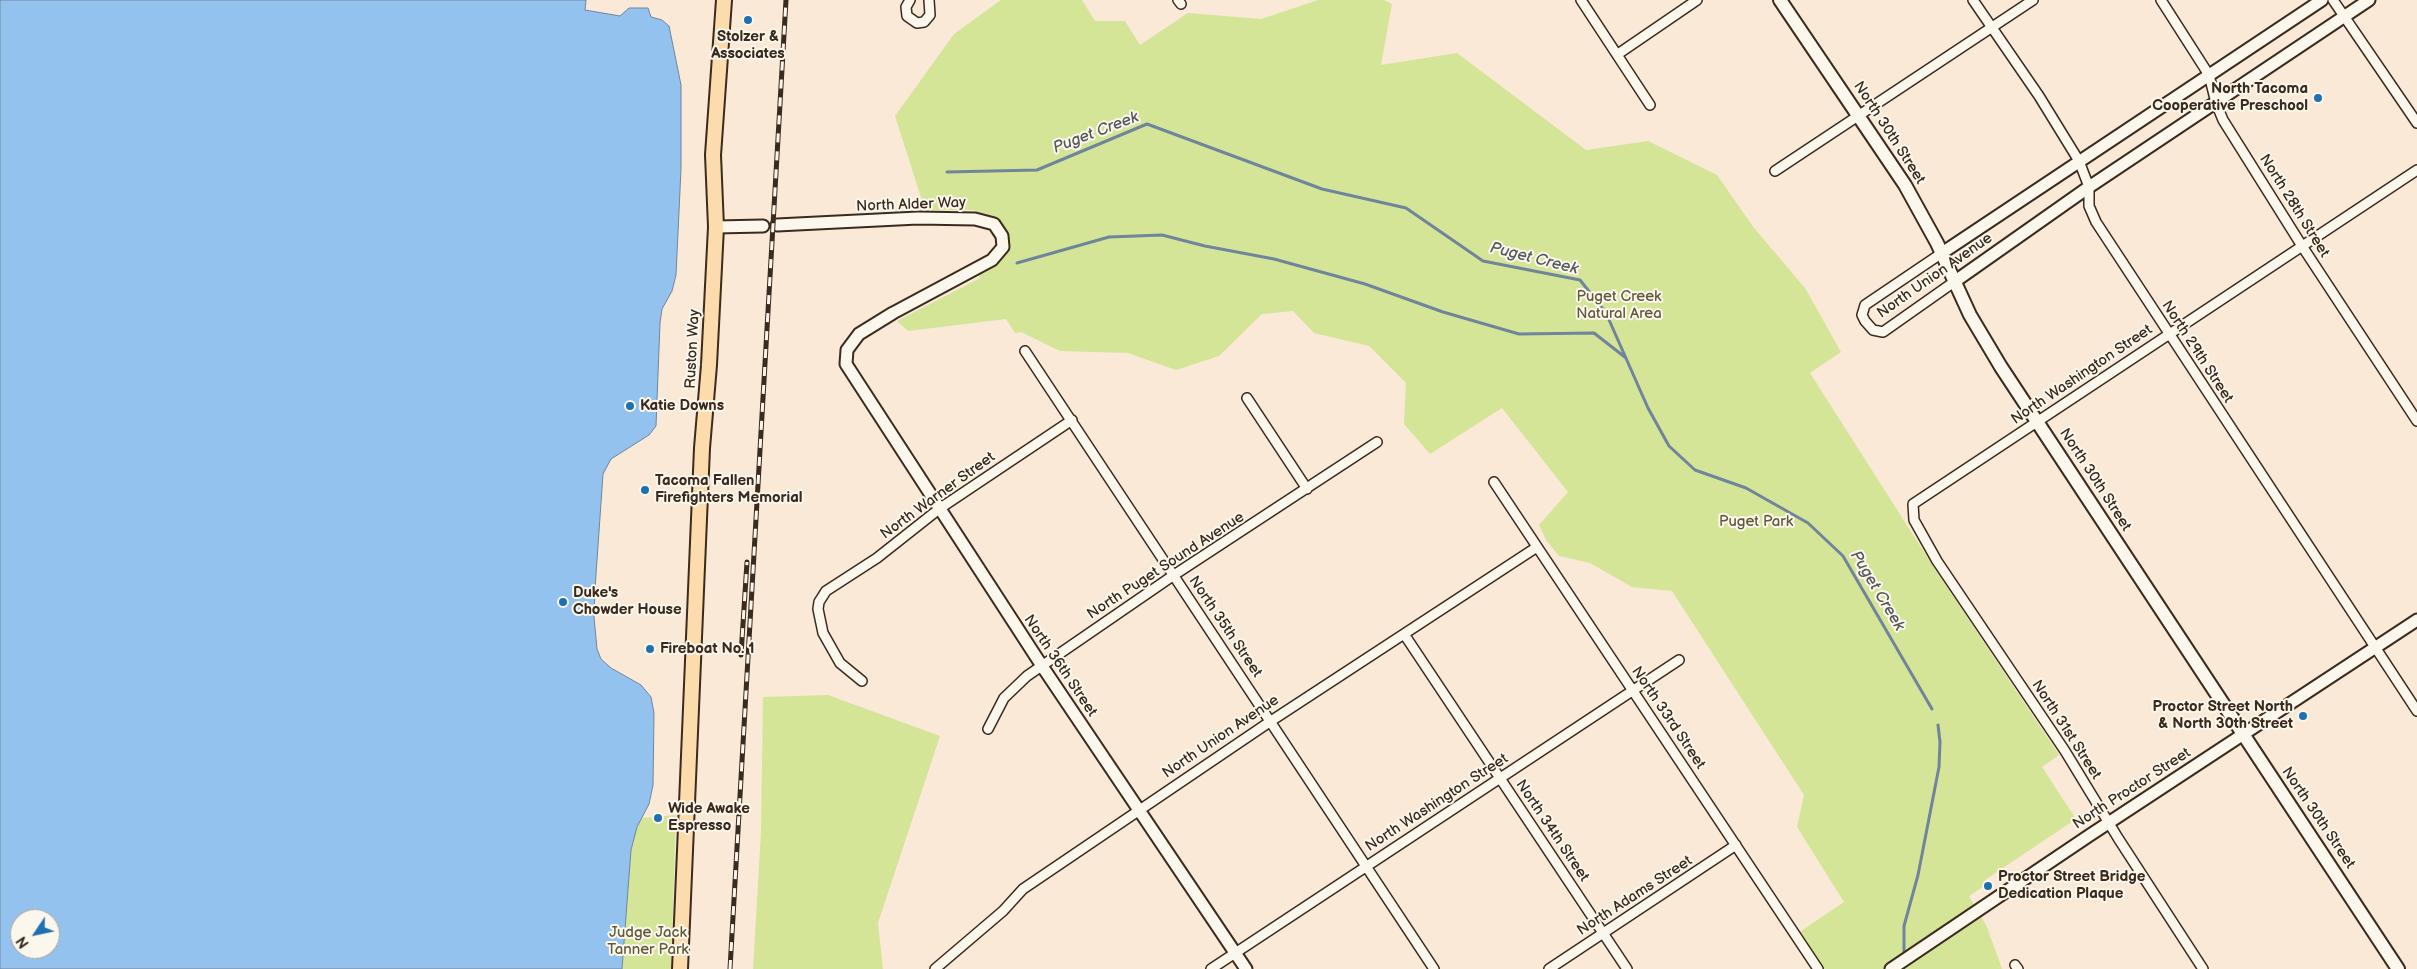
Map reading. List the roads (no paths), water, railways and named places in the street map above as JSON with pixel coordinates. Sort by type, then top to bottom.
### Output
[{"type":"main road","name":"Ruston Way","points":[[680,969],[702,448],[710,366],[716,227],[713,155],[724,0]]},
{"type":"main road","name":"North 30th Street","points":[[1780,0],[1905,185],[1942,252],[1954,282],[1980,333],[2242,735],[2398,969]]},
{"type":"street","points":[[910,0],[906,7],[907,16],[917,24],[924,22],[930,15],[929,0]]},
{"type":"street","points":[[1581,0],[1650,104]]},
{"type":"street","points":[[1618,54],[1697,0]]},
{"type":"street","name":"North 29th Street","points":[[1973,0],[2039,96],[2079,161],[2089,187],[2089,206],[2096,222],[2417,711]]},
{"type":"street","points":[[1775,171],[1991,26],[2033,0]]},
{"type":"street","name":"North 28th Street","points":[[2160,0],[2209,75],[2216,103],[2224,120],[2302,246],[2417,421]]},
{"type":"street","name":"North Union Avenue","points":[[2322,0],[1865,305],[1862,315],[1865,321],[1873,330],[1884,332],[2089,187],[2369,0]]},
{"type":"street","points":[[2332,0],[2417,123]]},
{"type":"street","name":"North Washington Street","points":[[1913,504],[2168,333],[2417,170]]},
{"type":"street","name":"North Alder Way","points":[[776,225],[918,218],[986,221],[994,224],[1004,244],[998,256],[985,265]]},
{"type":"street","points":[[716,227],[762,226]]},
{"type":"street","name":"North 36th Street","points":[[985,265],[892,313],[859,334],[851,343],[846,355],[846,364],[1042,666],[1246,969]]},
{"type":"street","name":"North 35th Street","points":[[1026,350],[1434,969]]},
{"type":"street","points":[[1248,398],[1307,489]]},
{"type":"street","name":"North Warner Street","points":[[862,681],[840,663],[827,642],[818,616],[819,602],[822,595],[836,582],[877,558],[939,509],[1072,420]]},
{"type":"street","name":"North Puget Sound Avenue","points":[[988,728],[994,714],[1011,690],[1042,666],[1174,575],[1377,442]]},
{"type":"street","name":"North 33rd Street","points":[[1494,482],[1818,969]]},
{"type":"street","name":"North 31st Street","points":[[1913,504],[1914,520],[1937,561],[2065,751],[2203,969]]},
{"type":"street","name":"North Union Avenue","points":[[935,969],[1003,911],[1019,892],[1271,721],[1538,547]]},
{"type":"street","name":"North Proctor Street","points":[[1890,969],[2109,822],[2417,620]]},
{"type":"street","name":"North 34th Street","points":[[1404,634],[1627,969]]},
{"type":"street","name":"North Washington Street","points":[[1211,969],[1679,660]]},
{"type":"street","name":"North Adams Street","points":[[1549,969],[1736,845]]},
{"type":"water","points":[[0,0],[586,0],[585,10],[620,16],[629,8],[648,8],[651,17],[662,20],[669,26],[681,85],[681,169],[676,275],[672,291],[662,309],[660,323],[656,426],[649,435],[611,459],[603,474],[595,589],[594,617],[597,649],[601,659],[611,668],[641,685],[651,697],[654,713],[653,785],[649,804],[637,827],[631,850],[622,969],[0,969]]},
{"type":"waterway","name":"Puget Creek","points":[[947,172],[1037,170],[1147,124],[1322,189],[1406,208],[1483,261],[1580,280],[1606,313],[1648,408],[1669,446],[1695,470],[1746,488],[1808,523],[1843,556],[1932,709]]},
{"type":"waterway","points":[[1017,263],[1109,237],[1162,235],[1205,246],[1274,259],[1365,284],[1443,312],[1519,334],[1594,333],[1626,358]]},
{"type":"waterway","name":"Puget Creek","points":[[1904,956],[1904,926],[1918,875],[1939,767],[1940,742],[1938,725]]},
{"type":"railway","points":[[730,969],[786,0]]},
{"type":"railway","points":[[741,655],[747,562]]},
{"type":"place","name":"Stolzer & Associates","points":[[748,20]]},
{"type":"place","name":"North Tacoma Cooperative Preschool","points":[[2318,98]]},
{"type":"place","name":"Katie Downs","points":[[630,406]]},
{"type":"place","name":"Tacoma Fallen Firefighters Memorial","points":[[645,490]]},
{"type":"place","name":"Duke's Chowder House","points":[[563,602]]},
{"type":"place","name":"Fireboat No. 1","points":[[650,649]]},
{"type":"place","name":"Proctor Street North & North 30th Street","points":[[2303,716]]},
{"type":"place","name":"Wide Awake Espresso","points":[[658,818]]},
{"type":"place","name":"Proctor Street Bridge Dedication Plaque","points":[[1988,886]]},
{"type":"park label","name":"Puget Creek Natural Area","points":[[1619,306]]},
{"type":"park label","name":"Puget Park","points":[[1756,522]]},
{"type":"park label","name":"Judge Jack Tanner Park","points":[[648,942]]}]
